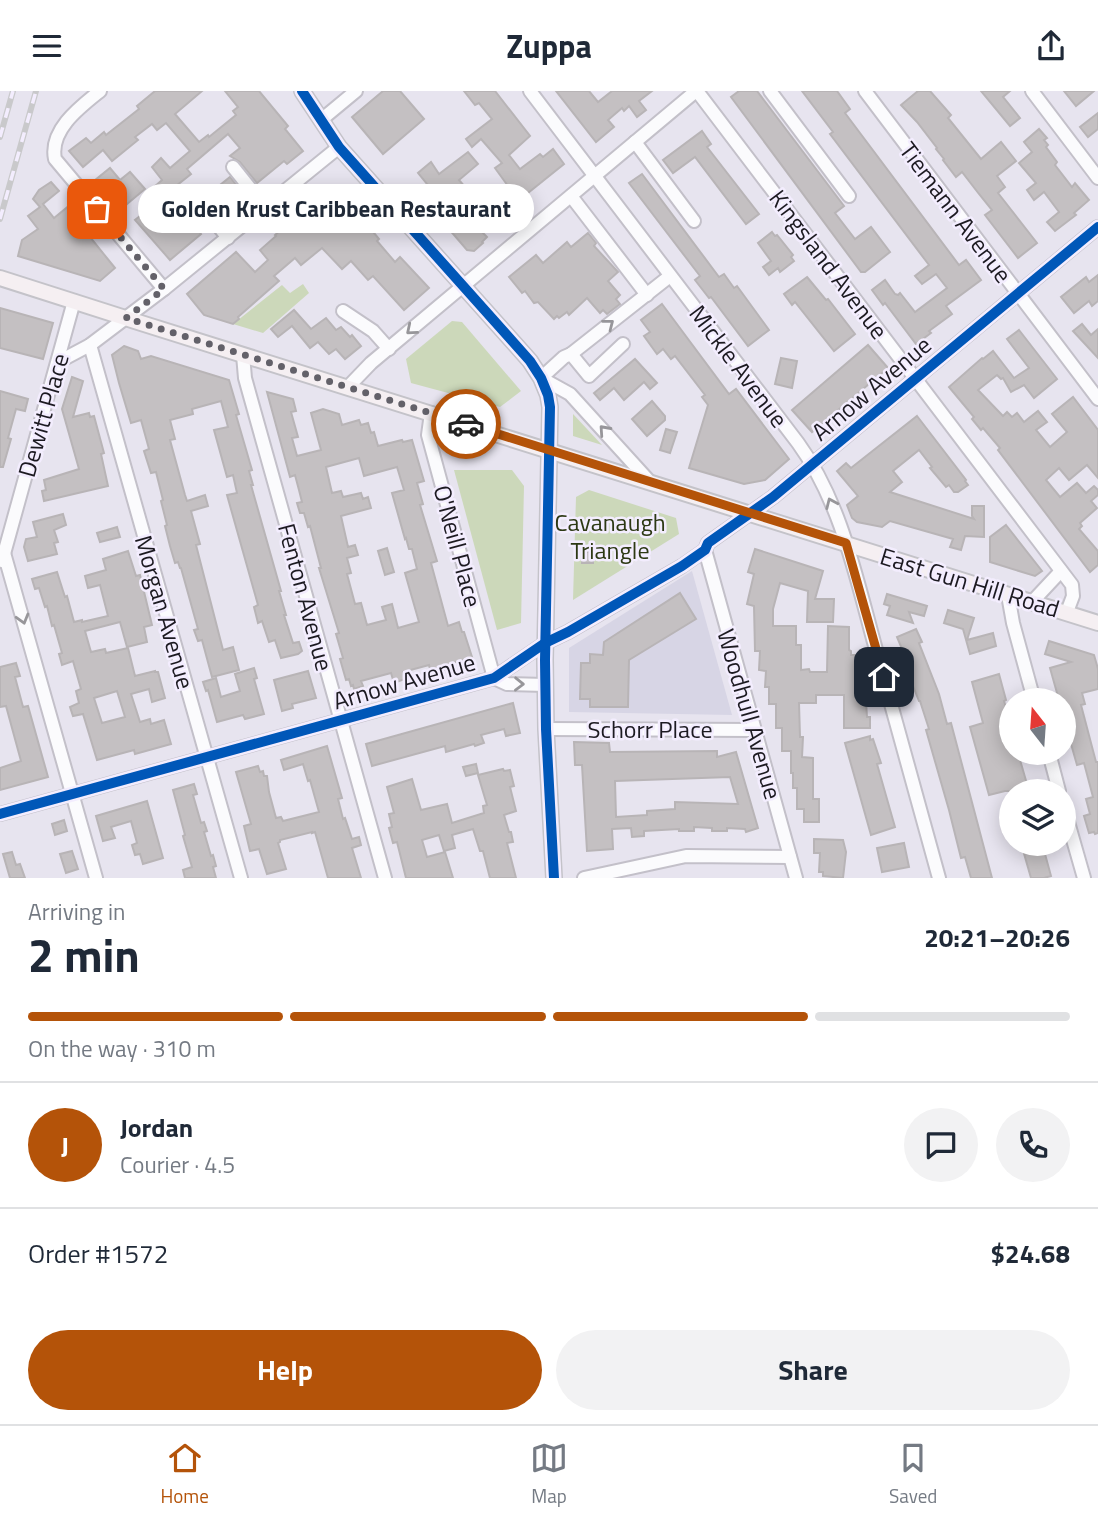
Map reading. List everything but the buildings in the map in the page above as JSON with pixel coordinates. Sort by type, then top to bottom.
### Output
[{"type":"main road","points":[[305,92],[339,147],[530,361],[548,395],[550,451],[545,685],[554,878]]},
{"type":"main road","name":"East Gun Hill Road","points":[[0,278],[1098,622]]},
{"type":"street","points":[[100,91],[64,124],[54,149],[55,159],[164,289]]},
{"type":"street","points":[[321,120],[356,91]]},
{"type":"street","name":"Mickle Avenue","points":[[530,91],[798,443],[823,485],[846,543],[939,878]]},
{"type":"street","points":[[348,387],[371,363],[697,91]]},
{"type":"street","name":"Kingsland Avenue","points":[[697,91],[1072,585],[1073,596],[1067,613]]},
{"type":"street","points":[[770,91],[849,196]]},
{"type":"street","name":"Tiemann Avenue","points":[[865,91],[1098,399]]},
{"type":"street","points":[[1032,91],[1098,178]]},
{"type":"street","points":[[635,142],[694,221]]},
{"type":"street","points":[[58,362],[90,345],[164,289],[339,147]]},
{"type":"street","points":[[233,167],[265,207]]},
{"type":"street","points":[[191,192],[228,238]]},
{"type":"street","points":[[572,196],[647,295]]},
{"type":"street","name":"Arnow Avenue","points":[[0,814],[494,678],[545,643],[682,566],[705,550],[708,543],[773,497],[1098,227]]},
{"type":"street","points":[[649,481],[570,394],[541,378],[564,357],[670,276]]},
{"type":"street","name":"Dewitt Place","points":[[0,569],[74,301]]},
{"type":"street","points":[[343,311],[373,331],[389,349]]},
{"type":"street","points":[[571,354],[589,376],[624,344]]},
{"type":"street","name":"Morgan Avenue","points":[[90,345],[240,878]]},
{"type":"street","name":"Fenton Avenue","points":[[243,355],[245,378],[385,878]]},
{"type":"street","name":"O'Neill Place","points":[[431,413],[428,435],[494,678]]},
{"type":"street","name":"Woodhull Avenue","points":[[705,550],[796,878]]},
{"type":"street","points":[[4,553],[96,878]]},
{"type":"street","points":[[1032,602],[1061,571]]},
{"type":"street","points":[[1008,594],[1011,616],[1031,688]]},
{"type":"street","name":"Arnow Avenue","points":[[494,678],[507,684],[545,685]]},
{"type":"street","name":"Schorr Place","points":[[546,729],[754,730]]},
{"type":"street","points":[[1076,850],[1084,878]]},
{"type":"street","points":[[584,878],[686,856],[790,857]]},
{"type":"shaded area","points":[[692,571],[732,715],[569,712],[569,648]]},
{"type":"green space","points":[[303,284],[309,293],[263,333],[233,324],[282,285],[290,293]]},
{"type":"green space","points":[[452,321],[462,322],[521,391],[500,407],[411,383],[406,359]]},
{"type":"green space","points":[[573,414],[602,445],[573,436]]},
{"type":"green space","points":[[454,470],[512,470],[524,486],[521,623],[497,630]]},
{"type":"green space","name":"Cavanaugh Triangle","points":[[589,490],[676,518],[679,534],[573,600],[576,497]]},
{"type":"railway","points":[[0,137],[13,91]]},
{"type":"railway","points":[[0,219],[36,91]]},
{"type":"cycle path","points":[[302,91],[339,147],[530,361],[548,395],[550,407],[545,660],[554,878]]},
{"type":"cycle path","points":[[0,814],[494,678],[545,643],[682,566],[705,550],[708,543],[773,497],[1098,227]]},
{"type":"way so far","points":[[97,209],[164,289],[126,318],[466,424]]},
{"type":"place","name":"Golden Krust Caribbean Restaurant","points":[[97,209]]},
{"type":"route","points":[[466,424],[846,543],[884,677]]}]
